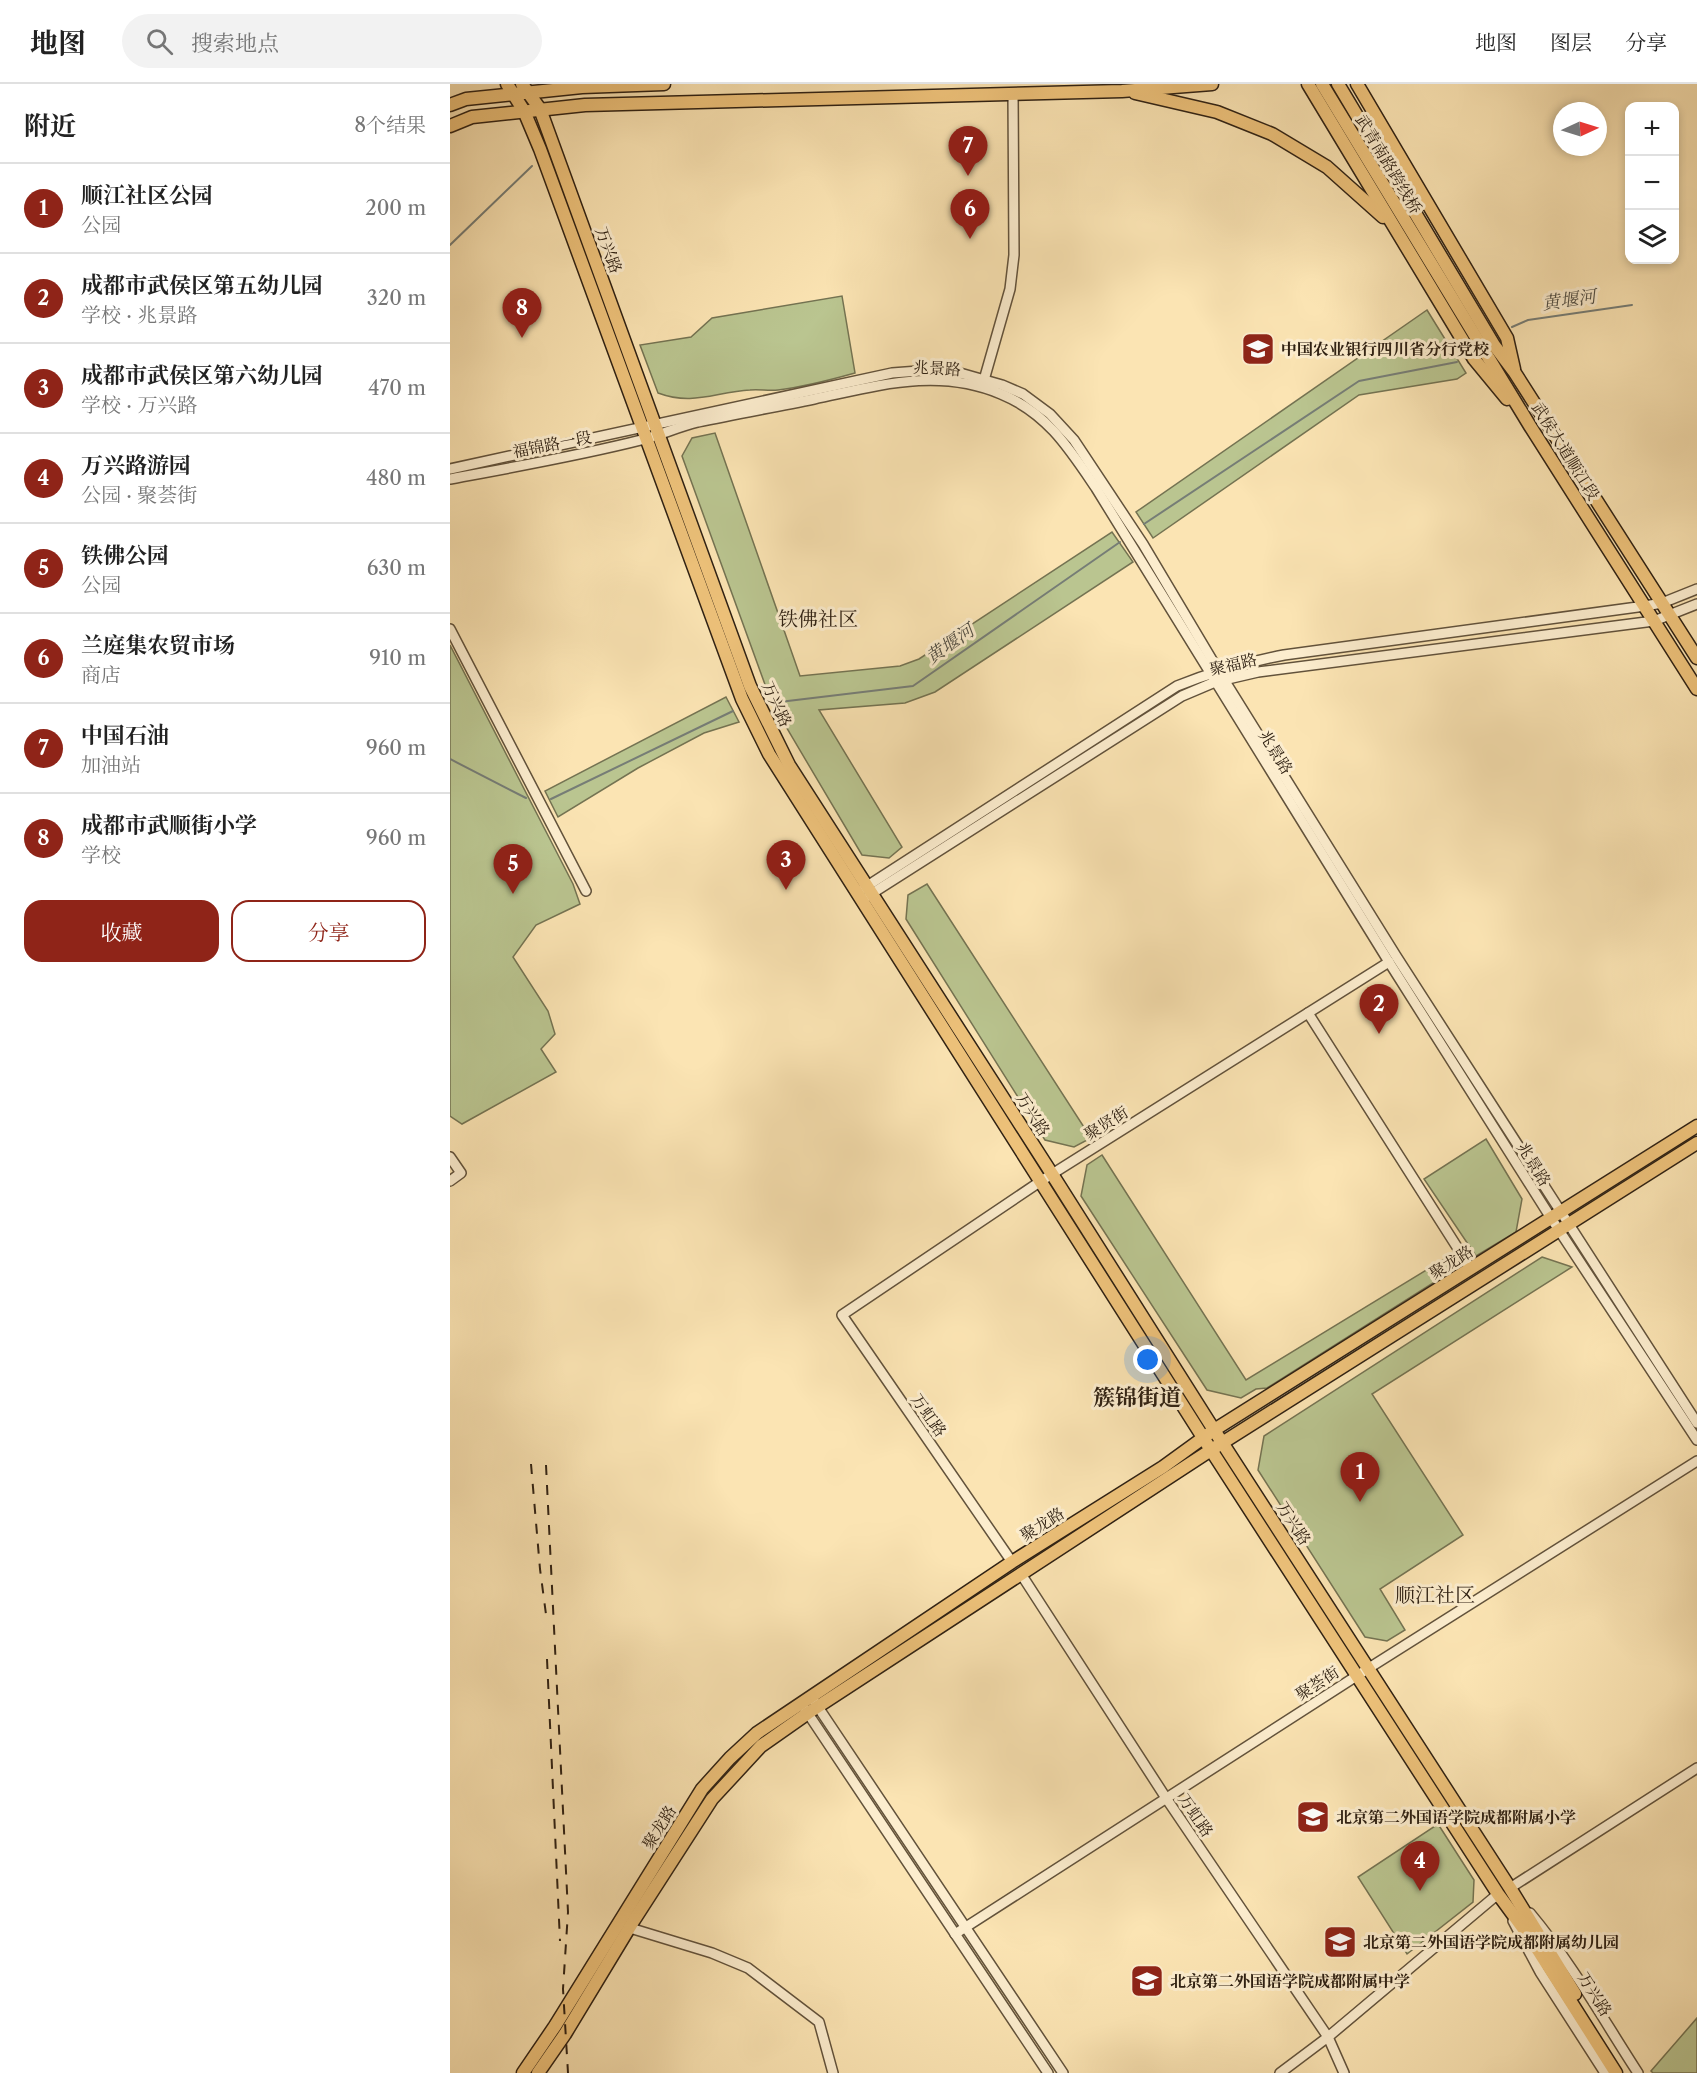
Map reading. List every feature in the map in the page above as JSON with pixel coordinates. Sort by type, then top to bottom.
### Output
[{"type":"main road","points":[[450,105],[466,99],[518,89],[664,84]]},
{"type":"main road","points":[[450,126],[472,117],[585,105],[1122,91],[1212,84]]},
{"type":"main road","points":[[1308,84],[1474,359],[1530,426]]},
{"type":"main road","name":"武青南路跨线桥","points":[[1322,84],[1414,226]]},
{"type":"main road","name":"武青南路跨线桥","points":[[1338,84],[1414,226]]},
{"type":"main road","points":[[1358,84],[1507,338],[1515,373]]},
{"type":"main road","points":[[518,89],[524,111],[742,699],[769,754],[1041,1181],[1217,1446],[1357,1676],[1498,1894],[1589,2025],[1616,2073]]},
{"type":"main road","name":"万兴路","points":[[518,89],[540,109],[750,686],[789,765],[1052,1174],[1209,1434]]},
{"type":"main road","points":[[1122,91],[1217,112],[1272,134],[1327,167],[1392,225]]},
{"type":"main road","name":"武侯大道顺江段","points":[[1414,226],[1515,373],[1697,658]]},
{"type":"main road","name":"武侯大道顺江段","points":[[1414,226],[1530,426],[1697,689]]},
{"type":"main road","name":"聚龙路","points":[[538,2073],[565,2034],[712,1798],[761,1746],[809,1704],[1012,1562],[1163,1467],[1209,1434],[1697,1126]]},
{"type":"main road","name":"聚龙路","points":[[523,2073],[555,2026],[702,1789],[757,1733],[809,1704],[1021,1574],[1217,1446],[1697,1143]]},
{"type":"main road","name":"万兴路","points":[[1217,1446],[1369,1668],[1510,1888],[1589,2025],[1626,2073]]},
{"type":"street","points":[[984,380],[1011,289],[1014,255],[1012,93]]},
{"type":"street","name":"兆景路","points":[[656,429],[892,373],[932,370],[960,373],[1023,394],[1050,414],[1074,440],[1143,544],[1214,672]]},
{"type":"street","name":"兆景路","points":[[656,429],[696,423],[894,382],[949,381],[1000,393],[1022,404],[1046,422],[1064,441],[1096,488],[1396,956],[1556,1215]]},
{"type":"street","name":"福锦路一段","points":[[450,479],[656,429]]},
{"type":"street","name":"福锦路一段","points":[[450,468],[643,433]]},
{"type":"street","points":[[870,890],[1177,686],[1214,672],[1284,655],[1645,606],[1662,603],[1697,589]]},
{"type":"street","name":"聚福路","points":[[858,897],[1182,696],[1220,681],[1258,672],[1654,621],[1697,604]]},
{"type":"street","points":[[450,629],[586,891]]},
{"type":"street","name":"兆景路","points":[[1220,681],[1389,962],[1697,1423]]},
{"type":"street","name":"聚贤街","points":[[842,1315],[1041,1181],[1389,962]]},
{"type":"street","points":[[1308,1012],[1471,1269]]},
{"type":"street","points":[[450,1157],[453,1177]]},
{"type":"street","name":"兆景路","points":[[1564,1227],[1697,1440]]},
{"type":"street","name":"万虹路","points":[[842,1315],[1012,1562]]},
{"type":"street","name":"聚荟街","points":[[955,1934],[1697,1461]]},
{"type":"street","name":"万虹路","points":[[1021,1574],[1166,1798],[1328,2037],[1344,2073]]},
{"type":"street","points":[[809,1704],[966,1926],[1063,2073]]},
{"type":"street","points":[[809,1704],[955,1934],[1047,2073]]},
{"type":"street","points":[[1638,2073],[1546,1932],[1510,1888],[1697,1768]]},
{"type":"street","points":[[1280,2073],[1328,2037],[1498,1894],[1540,1972],[1605,2073]]},
{"type":"street","points":[[630,1928],[712,1953],[748,1968],[819,2022],[833,2073]]},
{"type":"green space","points":[[842,296],[855,373],[778,390],[737,391],[693,398],[671,397],[658,393],[640,345],[691,337],[712,318]]},
{"type":"green space","points":[[1427,310],[1466,373],[1457,379],[1359,395],[1153,538],[1136,512]]},
{"type":"green space","points":[[715,433],[800,676],[900,666],[919,659],[1112,532],[1133,562],[935,692],[905,703],[819,710],[902,847],[889,858],[862,855],[782,720],[767,690],[682,456],[692,438]]},
{"type":"green space","points":[[450,645],[573,884],[580,904],[536,925],[513,957],[548,1011],[555,1034],[541,1049],[556,1072],[462,1124],[450,1116]]},
{"type":"green space","points":[[726,697],[739,722],[704,733],[638,768],[558,817],[545,791]]},
{"type":"green space","points":[[927,884],[1091,1138],[1074,1147],[1045,1140],[906,919],[908,895]]},
{"type":"green space","points":[[1486,1139],[1522,1199],[1516,1232],[1476,1256],[1424,1179]]},
{"type":"green space","points":[[1102,1155],[1246,1380],[1451,1255],[1455,1269],[1267,1388],[1256,1389],[1241,1398],[1207,1390],[1081,1196],[1087,1165]]},
{"type":"green space","points":[[1542,1257],[1572,1267],[1372,1394],[1463,1535],[1380,1589],[1405,1630],[1387,1641],[1365,1637],[1258,1470],[1264,1436]]},
{"type":"green space","points":[[1438,1824],[1474,1880],[1473,1902],[1407,1954],[1358,1877]]},
{"type":"green space","points":[[1697,2018],[1697,2073],[1653,2073],[1651,2071]]},
{"type":"waterway","points":[[450,245],[532,166]]},
{"type":"waterway","name":"黄堰河","points":[[1512,327],[1528,320],[1632,305]]},
{"type":"waterway","name":"黄堰河","points":[[1144,524],[1359,381],[1457,362]]},
{"type":"waterway","name":"黄堰河","points":[[771,703],[913,686],[1120,542]]},
{"type":"waterway","name":"黄堰河","points":[[551,799],[733,711]]},
{"type":"waterway","name":"黄堰河","points":[[450,759],[526,798]]},
{"type":"railway","points":[[531,1464],[547,1622]]},
{"type":"railway","points":[[546,1465],[568,1912],[563,1989],[568,2073]]},
{"type":"railway","points":[[547,1659],[560,1941]]},
{"type":"place","name":"中国石油","points":[[968,176]]},
{"type":"place","name":"兰庭集农贸市场","points":[[970,239]]},
{"type":"place","name":"成都市武顺街小学","points":[[522,338]]},
{"type":"place","name":"中国农业银行四川省分行党校","points":[[1258,349]]},
{"type":"place","name":"成都市武侯区第六幼儿园","points":[[786,890]]},
{"type":"place","name":"铁佛公园","points":[[513,894]]},
{"type":"place","name":"成都市武侯区第五幼儿园","points":[[1379,1034]]},
{"type":"place","name":"顺江社区公园","points":[[1360,1502]]},
{"type":"place","name":"北京第二外国语学院成都附属小学","points":[[1313,1817]]},
{"type":"place","name":"万兴路游园","points":[[1420,1891]]},
{"type":"place","name":"北京第二外国语学院成都附属幼儿园","points":[[1340,1942]]},
{"type":"place","name":"北京第二外国语学院成都附属中学","points":[[1147,1981]]},
{"type":"district","name":"铁佛社区","points":[[818,619]]},
{"type":"district","name":"簇锦街道","points":[[1137,1397]]},
{"type":"district","name":"顺江社区","points":[[1435,1595]]}]
